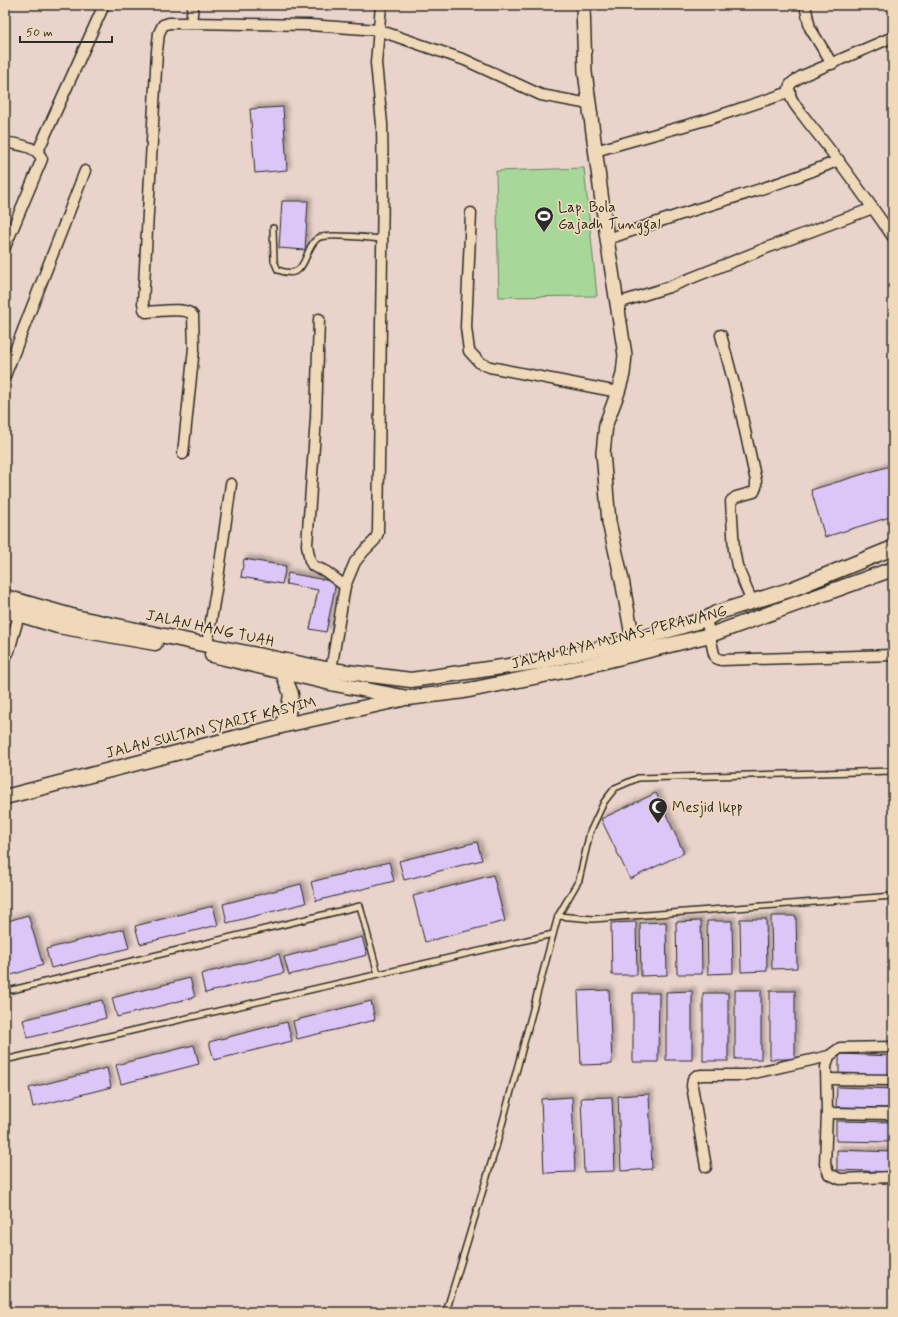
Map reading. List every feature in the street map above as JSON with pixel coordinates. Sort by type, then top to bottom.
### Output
[{"type":"main road","name":"JALAN RAYA MINAS-PERAWANG","points":[[411,680],[544,661],[633,641],[706,620],[716,613],[792,589],[893,548]]},
{"type":"main road","name":"JALAN RAYA MINAS-PERAWANG","points":[[408,698],[464,691],[569,670],[710,635],[893,569]]},
{"type":"main road","name":"JALAN HANG TUAH","points":[[5,597],[75,617],[207,645],[331,670],[411,680]]},
{"type":"main road","name":"JALAN HANG TUAH","points":[[5,610],[58,626],[193,650],[284,673],[408,698]]},
{"type":"main road","points":[[281,726],[288,714],[292,694],[284,673]]},
{"type":"main road","points":[[408,698],[411,680]]},
{"type":"main road","name":"JALAN SULTAN SYARIF KASYIM","points":[[5,797],[281,726],[408,698]]},
{"type":"street","points":[[38,152],[104,5]]},
{"type":"street","points":[[191,23],[193,5]]},
{"type":"street","points":[[331,670],[345,586],[355,562],[375,540],[378,533],[383,185],[382,124],[376,63],[378,30],[382,5]]},
{"type":"street","points":[[583,5],[585,72],[607,239],[618,302],[625,355],[624,374],[606,424],[603,459],[609,522],[622,580],[633,641]]},
{"type":"street","points":[[805,5],[810,28],[832,64]]},
{"type":"street","points":[[183,454],[194,348],[193,316],[189,311],[182,310],[146,312],[144,310],[143,303],[157,51],[159,33],[163,25],[191,23],[309,25],[378,30],[465,60],[541,95],[589,104]]},
{"type":"street","points":[[893,37],[796,80],[790,86],[793,102],[839,160],[893,238]]},
{"type":"street","points":[[596,151],[709,118],[790,92]]},
{"type":"street","points":[[5,142],[28,147],[38,152],[42,159],[5,247]]},
{"type":"street","points":[[607,239],[690,211],[754,192],[812,172],[839,160]]},
{"type":"street","points":[[5,376],[85,171]]},
{"type":"street","points":[[618,302],[669,287],[873,208]]},
{"type":"street","points":[[471,213],[466,327],[470,353],[480,363],[490,367],[618,392]]},
{"type":"street","points":[[319,319],[316,418],[307,545],[312,566],[325,571],[345,586]]},
{"type":"street","points":[[721,335],[738,399],[756,481],[754,492],[748,495],[736,497],[731,501],[735,558],[752,602]]},
{"type":"street","points":[[207,645],[231,484]]},
{"type":"street","points":[[5,658],[9,651],[19,614]]},
{"type":"street","points":[[706,620],[714,654],[716,658],[722,660],[893,656]]},
{"type":"street","points":[[706,1167],[692,1086],[693,1079],[696,1076],[746,1076],[829,1056],[840,1048],[893,1047]]},
{"type":"street","points":[[829,1056],[826,1067],[827,1114],[824,1164],[830,1174],[840,1178],[893,1177]]},
{"type":"street","points":[[827,1079],[893,1080]]},
{"type":"street","points":[[827,1114],[893,1114]]},
{"type":"lane","points":[[272,228],[274,261],[278,270],[284,272],[295,272],[299,270],[303,266],[314,241],[320,237],[333,236],[382,238]]},
{"type":"lane","points":[[446,1312],[496,1147],[558,916],[579,880],[590,832],[604,802],[616,788],[638,778],[893,771]]},
{"type":"lane","points":[[558,916],[593,919],[893,896]]},
{"type":"lane","points":[[12,990],[360,906],[378,974]]},
{"type":"lane","points":[[9,1059],[553,934]]},
{"type":"green space","name":"Lap. Bola Gajadh Tunggal","points":[[584,168],[597,296],[499,297],[496,171]]},
{"type":"building","points":[[283,107],[287,170],[255,173],[250,109]]},
{"type":"building","points":[[282,201],[308,201],[305,250],[279,248]]},
{"type":"building","points":[[893,465],[893,516],[825,537],[811,490]]},
{"type":"building","points":[[244,559],[286,566],[282,584],[241,577]]},
{"type":"building","points":[[288,573],[336,582],[326,632],[310,629],[318,590],[286,584]]},
{"type":"building","points":[[656,793],[684,853],[630,879],[601,819]]},
{"type":"building","points":[[477,842],[482,860],[404,880],[399,861]]},
{"type":"building","points":[[389,862],[394,881],[316,901],[311,882]]},
{"type":"building","points":[[493,875],[505,921],[425,942],[413,896]]},
{"type":"building","points":[[301,884],[306,903],[227,923],[223,904]]},
{"type":"building","points":[[213,906],[218,925],[140,944],[135,926]]},
{"type":"building","points":[[28,915],[43,965],[5,977],[5,922]]},
{"type":"building","points":[[771,916],[796,916],[797,968],[772,969]]},
{"type":"building","points":[[740,919],[766,919],[767,971],[741,972]]},
{"type":"building","points":[[701,921],[702,974],[677,974],[676,922]]},
{"type":"building","points":[[707,921],[732,921],[733,973],[708,974]]},
{"type":"building","points":[[636,922],[637,975],[612,975],[611,923]]},
{"type":"building","points":[[666,922],[667,975],[641,976],[640,923]]},
{"type":"building","points":[[124,929],[129,948],[51,968],[46,949]]},
{"type":"building","points":[[362,937],[367,955],[289,975],[284,957]]},
{"type":"building","points":[[279,954],[284,973],[205,993],[201,974]]},
{"type":"building","points":[[190,978],[195,997],[117,1017],[112,998]]},
{"type":"building","points":[[609,990],[612,1064],[581,1065],[578,991]]},
{"type":"building","points":[[735,990],[761,990],[761,1059],[735,1059]]},
{"type":"building","points":[[692,991],[692,1060],[666,1060],[666,992]]},
{"type":"building","points":[[770,991],[795,991],[795,1059],[770,1059]]},
{"type":"building","points":[[633,993],[659,993],[658,1062],[633,1062]]},
{"type":"building","points":[[703,993],[728,993],[728,1061],[703,1061]]},
{"type":"building","points":[[102,1000],[106,1018],[28,1038],[23,1020]]},
{"type":"building","points":[[371,1001],[375,1020],[297,1039],[293,1021]]},
{"type":"building","points":[[287,1022],[292,1041],[214,1060],[209,1042]]},
{"type":"building","points":[[194,1045],[199,1064],[121,1084],[116,1065]]},
{"type":"building","points":[[839,1054],[893,1056],[893,1076],[839,1074]]},
{"type":"building","points":[[107,1068],[111,1087],[33,1107],[29,1088]]},
{"type":"building","points":[[837,1087],[893,1089],[893,1108],[836,1107]]},
{"type":"building","points":[[649,1094],[652,1169],[621,1171],[618,1096]]},
{"type":"building","points":[[572,1097],[575,1172],[544,1173],[541,1099]]},
{"type":"building","points":[[612,1097],[615,1171],[584,1172],[581,1098]]},
{"type":"building","points":[[836,1121],[893,1122],[893,1142],[836,1141]]},
{"type":"building","points":[[837,1150],[893,1152],[893,1172],[837,1170]]},
{"type":"place","name":"Lap. Bola Gajadh Tunggal","points":[[544,233]]},
{"type":"place","name":"Mesjid Ikpp","points":[[658,824]]}]
